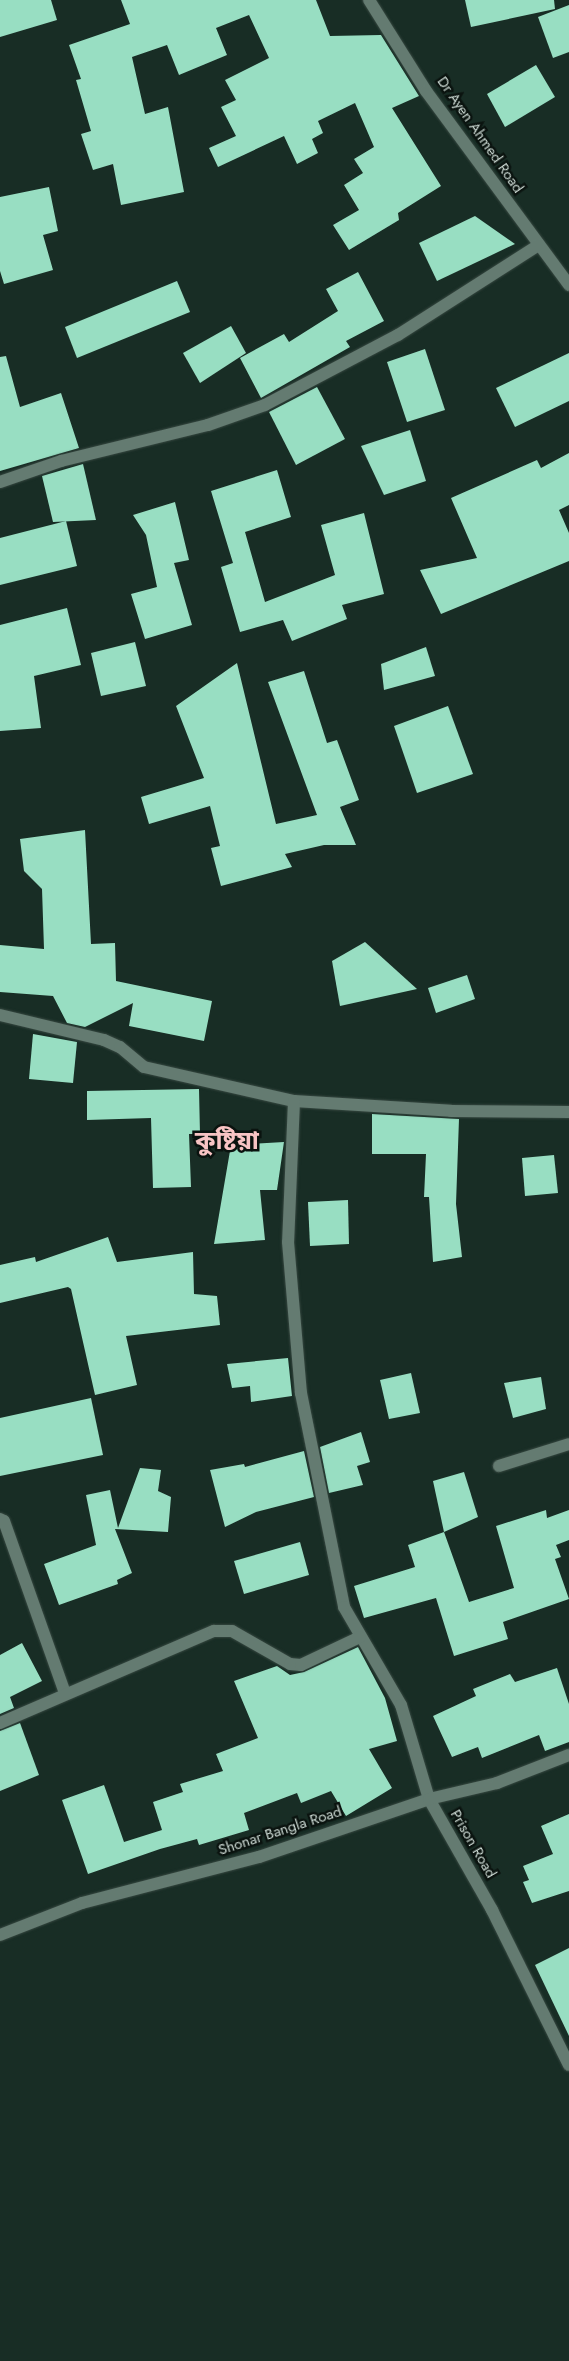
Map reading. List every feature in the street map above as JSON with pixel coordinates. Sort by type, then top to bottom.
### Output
[{"type":"street","name":"Dr Ayen Ahmed Road","points":[[370,0],[426,91],[569,286]]},
{"type":"street","points":[[0,482],[61,461],[208,425],[256,408],[398,335],[539,246]]},
{"type":"street","points":[[0,1015],[104,1040],[120,1047],[144,1067],[294,1101],[451,1111],[569,1112]]},
{"type":"street","name":"Prison Road","points":[[294,1101],[288,1242],[301,1393],[344,1607],[360,1637],[381,1666],[400,1706],[429,1799],[492,1910],[569,2065]]},
{"type":"street","points":[[499,1466],[569,1444]]},
{"type":"street","points":[[0,1519],[4,1521],[65,1693]]},
{"type":"street","points":[[0,1723],[65,1693],[214,1631],[232,1631],[290,1664],[301,1665],[360,1637]]},
{"type":"street","name":"Shonar Bangla Road","points":[[0,1935],[82,1903],[259,1857],[429,1799],[497,1783],[569,1755]]},
{"type":"building","points":[[0,0],[51,0],[57,20],[0,37]]},
{"type":"building","points":[[121,0],[316,0],[330,36],[381,35],[419,96],[392,108],[441,186],[398,213],[399,220],[349,250],[333,225],[359,210],[344,185],[363,173],[354,159],[374,147],[355,103],[318,121],[323,133],[312,139],[318,153],[297,164],[284,136],[218,167],[209,148],[236,136],[221,107],[236,100],[225,80],[269,58],[249,15],[216,28],[227,55],[179,75],[167,45],[132,57],[145,114],[168,107],[184,192],[121,205],[113,164],[93,170],[81,134],[91,131],[76,80],[81,79],[69,45],[130,24]]},
{"type":"building","points":[[465,0],[554,0],[555,9],[471,27]]},
{"type":"building","points":[[569,5],[569,52],[553,58],[538,17]]},
{"type":"building","points":[[536,65],[555,97],[505,127],[487,94]]},
{"type":"building","points":[[49,187],[58,231],[43,235],[53,270],[4,284],[0,271],[0,197]]},
{"type":"building","points":[[475,216],[515,244],[437,281],[419,243]]},
{"type":"building","points":[[358,272],[384,321],[346,341],[350,347],[261,398],[240,358],[284,334],[289,342],[338,311],[326,289]]},
{"type":"building","points":[[177,281],[190,312],[77,358],[65,327]]},
{"type":"building","points":[[231,326],[246,353],[200,383],[183,353]]},
{"type":"building","points":[[425,349],[445,410],[407,422],[387,362]]},
{"type":"building","points":[[569,353],[569,401],[515,427],[496,388]]},
{"type":"building","points":[[6,356],[20,407],[61,393],[79,448],[0,471],[0,357]]},
{"type":"building","points":[[317,387],[345,439],[296,465],[269,412]]},
{"type":"building","points":[[410,430],[426,481],[384,495],[361,446]]},
{"type":"building","points":[[569,453],[569,505],[559,510],[569,533],[569,561],[441,614],[420,570],[477,558],[451,498],[537,460],[541,468]]},
{"type":"building","points":[[83,464],[96,520],[53,522],[42,476]]},
{"type":"building","points":[[277,470],[291,517],[245,532],[265,602],[335,575],[321,525],[364,513],[384,594],[342,605],[347,619],[292,641],[283,620],[240,632],[221,567],[233,563],[211,491]]},
{"type":"building","points":[[175,502],[189,560],[174,563],[192,625],[145,639],[131,594],[157,587],[146,535],[133,515]]},
{"type":"building","points":[[66,521],[77,566],[0,585],[0,538]]},
{"type":"building","points":[[67,608],[81,665],[34,676],[41,728],[0,731],[0,625]]},
{"type":"building","points":[[135,642],[146,686],[101,696],[91,653]]},
{"type":"building","points":[[426,647],[435,676],[384,690],[381,664]]},
{"type":"building","points":[[237,663],[276,824],[317,815],[268,682],[304,671],[327,743],[337,740],[359,800],[340,807],[356,845],[324,845],[285,854],[292,867],[221,886],[211,848],[220,846],[210,806],[149,824],[141,797],[204,778],[176,706]]},
{"type":"building","points":[[448,706],[473,774],[417,793],[394,726]]},
{"type":"building","points":[[85,830],[91,944],[115,943],[116,981],[212,1001],[204,1041],[129,1026],[133,1003],[85,1027],[67,1023],[53,996],[0,992],[0,945],[44,949],[42,889],[24,871],[20,839]]},
{"type":"building","points":[[365,942],[417,989],[340,1006],[332,961]]},
{"type":"building","points":[[467,975],[475,999],[436,1013],[428,988]]},
{"type":"building","points":[[33,1034],[77,1042],[73,1083],[29,1079]]},
{"type":"building","points":[[199,1089],[200,1134],[189,1134],[191,1187],[153,1188],[151,1118],[87,1120],[87,1091]]},
{"type":"building","points":[[372,1114],[459,1119],[456,1204],[462,1257],[433,1262],[429,1197],[424,1197],[426,1154],[372,1154]]},
{"type":"building","points":[[284,1142],[277,1190],[260,1190],[265,1240],[214,1244],[231,1145]]},
{"type":"building","points":[[554,1155],[558,1193],[525,1196],[522,1158]]},
{"type":"building","points":[[348,1200],[349,1244],[310,1246],[308,1202]]},
{"type":"building","points":[[108,1237],[117,1262],[193,1252],[194,1294],[217,1296],[220,1325],[126,1336],[137,1385],[95,1395],[71,1289],[68,1287],[0,1303],[0,1265],[35,1257],[36,1262]]},
{"type":"building","points":[[288,1358],[292,1396],[251,1402],[250,1386],[232,1388],[227,1364]]},
{"type":"building","points":[[411,1373],[420,1413],[389,1419],[380,1380]]},
{"type":"building","points":[[541,1377],[546,1409],[513,1418],[504,1383]]},
{"type":"building","points":[[91,1398],[103,1455],[0,1476],[0,1418]]},
{"type":"building","points":[[361,1432],[370,1462],[357,1466],[363,1485],[329,1493],[320,1447]]},
{"type":"building","points":[[304,1451],[314,1497],[256,1512],[225,1527],[210,1470],[244,1464],[245,1467]]},
{"type":"building","points":[[140,1468],[161,1470],[158,1491],[171,1497],[168,1532],[115,1529],[132,1573],[117,1580],[118,1584],[59,1605],[44,1564],[96,1545],[86,1495],[110,1490],[118,1528]]},
{"type":"building","points":[[464,1472],[478,1517],[444,1532],[433,1481]]},
{"type":"building","points":[[546,1510],[547,1518],[569,1510],[569,1540],[556,1545],[561,1557],[555,1559],[569,1599],[503,1622],[508,1639],[454,1656],[436,1598],[364,1618],[354,1586],[415,1567],[408,1545],[444,1532],[469,1602],[514,1588],[496,1526]]},
{"type":"building","points":[[300,1542],[309,1575],[244,1594],[234,1561]]},
{"type":"building","points":[[22,1643],[42,1681],[10,1697],[14,1708],[0,1714],[0,1655]]},
{"type":"building","points":[[358,1647],[385,1698],[397,1741],[369,1749],[392,1788],[346,1816],[331,1791],[301,1803],[297,1793],[244,1813],[249,1830],[199,1845],[197,1839],[160,1849],[88,1874],[62,1800],[104,1785],[124,1842],[162,1830],[153,1802],[183,1792],[180,1784],[223,1771],[216,1754],[258,1738],[234,1681],[277,1666],[290,1675],[304,1672]]},
{"type":"building","points":[[557,1668],[569,1704],[569,1742],[545,1751],[539,1735],[482,1758],[478,1747],[452,1757],[433,1716],[476,1696],[473,1689],[510,1674],[515,1682]]},
{"type":"building","points":[[20,1723],[39,1775],[0,1791],[0,1731]]},
{"type":"building","points":[[569,1814],[569,1891],[532,1903],[523,1882],[529,1880],[523,1866],[553,1854],[541,1826]]},
{"type":"building","points":[[569,1948],[569,2036],[535,1965]]},
{"type":"district","name":"কুষ্টিয়া","points":[[227,1140]]}]
